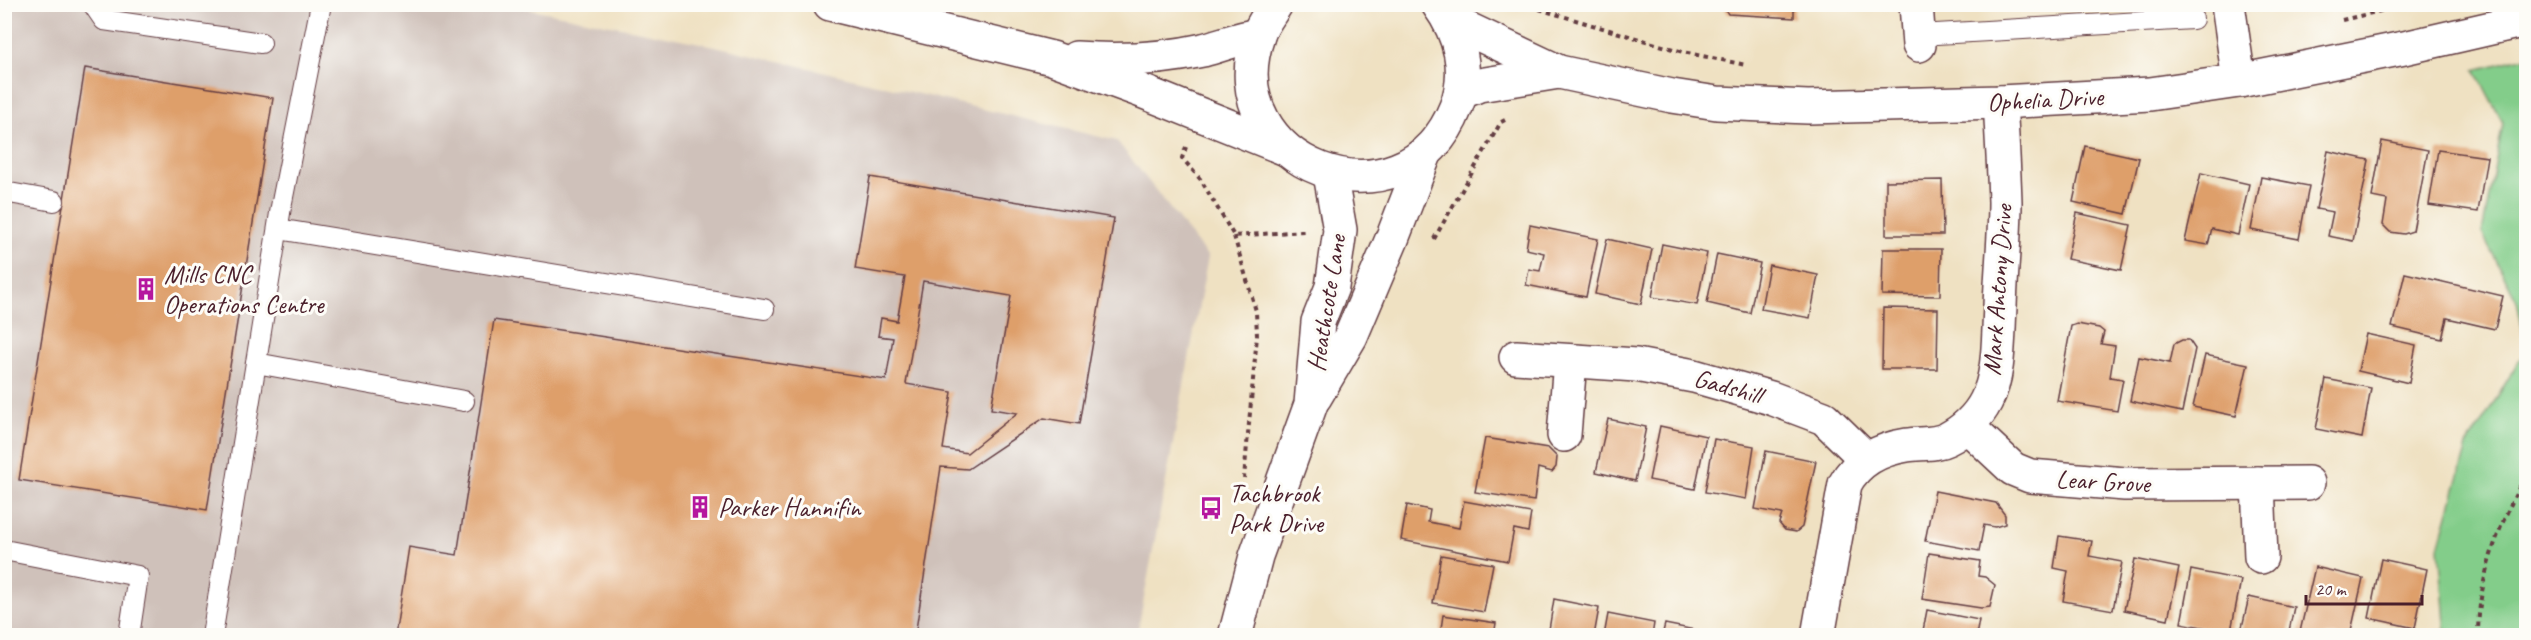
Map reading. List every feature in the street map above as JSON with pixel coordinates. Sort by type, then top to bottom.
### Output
[{"type":"street","points":[[830,4],[1052,58],[1286,149]]},
{"type":"street","points":[[1276,4],[1258,35],[1252,60],[1253,88],[1258,107],[1268,128],[1298,159],[1330,174],[1371,177],[1401,169],[1425,154],[1448,127],[1462,92],[1462,57],[1444,13]]},
{"type":"street","points":[[2228,4],[2239,81]]},
{"type":"street","name":"Ophelia Drive","points":[[1444,13],[1558,72],[1672,96],[1761,106],[2000,102],[2150,94],[2239,81],[2404,48],[2526,20]]},
{"type":"street","points":[[1052,58],[1101,60],[1172,55],[1202,50],[1258,35]]},
{"type":"street","name":"Ophelia Drive","points":[[1462,92],[1479,86],[1558,72]]},
{"type":"street","name":"Mark Antony Drive","points":[[1818,636],[1845,484],[1851,471],[1866,459],[1887,450],[1907,445],[1940,443],[1967,426],[1986,402],[1999,330],[2005,205],[2000,102]]},
{"type":"street","points":[[1311,404],[1351,336],[1425,154]]},
{"type":"street","name":"Heathcote Lane","points":[[1235,636],[1256,556],[1311,404],[1318,322],[1332,287],[1341,230],[1330,174]]},
{"type":"street","name":"Gadshill","points":[[1516,357],[1636,365],[1694,376],[1771,398],[1824,418],[1866,459]]},
{"type":"street","points":[[1564,435],[1570,361]]},
{"type":"street","name":"Lear Grove","points":[[1967,426],[2013,469],[2030,476],[2125,484],[2308,483]]},
{"type":"street","points":[[2259,483],[2261,557]]},
{"type":"lane","points":[[93,4],[104,20],[261,43]]},
{"type":"lane","points":[[212,636],[278,229],[321,4]]},
{"type":"lane","points":[[1918,28],[2193,19]]},
{"type":"lane","points":[[4,192],[54,201]]},
{"type":"lane","points":[[278,229],[764,309]]},
{"type":"lane","points":[[256,363],[464,401]]},
{"type":"lane","points":[[4,550],[138,576],[129,636]]},
{"type":"path","points":[[1522,4],[1683,52],[1752,66]]},
{"type":"path","points":[[1431,243],[1501,122],[1507,119]]},
{"type":"path","points":[[1194,170],[1234,236],[1256,311],[1257,336],[1243,488]]},
{"type":"path","points":[[1234,236],[1306,231]]},
{"type":"path","points":[[2478,636],[2482,589],[2490,561],[2503,523],[2526,475]]},
{"type":"shaded area","points":[[4,5],[525,5],[526,8],[715,46],[1117,141],[1208,257],[1137,635],[5,635]]},
{"type":"green space","points":[[2526,57],[2526,347],[2517,301],[2482,233],[2503,123],[2475,70]]},
{"type":"green space","points":[[2526,350],[2526,635],[2446,635],[2439,547],[2467,446]]},
{"type":"building","points":[[1722,4],[1794,4],[1794,18],[1728,14]]},
{"type":"building","name":"Mills CNC Operations Centre","points":[[85,68],[273,98],[207,510],[19,480]]},
{"type":"building","points":[[2382,141],[2428,150],[2413,231],[2404,234],[2390,232],[2383,225],[2387,200],[2372,197]]},
{"type":"building","points":[[2085,146],[2139,158],[2126,214],[2073,202]]},
{"type":"building","points":[[2438,150],[2487,157],[2478,212],[2429,205]]},
{"type":"building","points":[[2328,151],[2369,160],[2353,241],[2328,236],[2333,212],[2316,209]]},
{"type":"building","points":[[2201,173],[2249,184],[2238,235],[2212,229],[2208,245],[2185,241]]},
{"type":"building","name":"Parker Hannifin","points":[[870,177],[1114,218],[1079,424],[1044,418],[968,469],[941,467],[915,636],[395,636],[409,547],[457,555],[494,320],[886,380],[893,338],[878,336],[881,318],[897,321],[905,277],[855,269]],"holes":[[[923,281],[1011,296],[991,409],[1017,413],[967,453],[943,449],[952,392],[906,384]]]},
{"type":"building","points":[[2261,177],[2309,186],[2299,239],[2251,230]]},
{"type":"building","points":[[1942,180],[1943,235],[1886,235],[1886,181]]},
{"type":"building","points":[[2077,213],[2131,225],[2121,270],[2067,259]]},
{"type":"building","points":[[1530,225],[1598,239],[1586,297],[1526,285],[1529,269],[1540,271],[1544,253],[1526,249]]},
{"type":"building","points":[[1607,239],[1652,249],[1641,304],[1595,294]]},
{"type":"building","points":[[1662,244],[1707,253],[1697,305],[1652,297]]},
{"type":"building","points":[[1883,249],[1941,249],[1940,296],[1882,295]]},
{"type":"building","points":[[1717,254],[1760,263],[1750,313],[1707,303]]},
{"type":"building","points":[[1769,265],[1818,275],[1810,318],[1761,309]]},
{"type":"building","points":[[2405,273],[2503,296],[2495,329],[2447,318],[2442,339],[2392,327]]},
{"type":"building","points":[[1883,308],[1938,309],[1937,369],[1882,369]]},
{"type":"building","points":[[2077,324],[2099,328],[2104,332],[2101,344],[2115,346],[2110,377],[2123,379],[2117,411],[2057,401],[2071,326]]},
{"type":"building","points":[[2366,334],[2416,345],[2409,383],[2358,371]]},
{"type":"building","points":[[2182,340],[2189,340],[2195,349],[2182,412],[2130,401],[2139,357],[2170,363],[2174,344]]},
{"type":"building","points":[[2205,355],[2248,364],[2236,416],[2193,407]]},
{"type":"building","points":[[2326,379],[2371,388],[2362,438],[2316,429]]},
{"type":"building","points":[[1608,419],[1646,427],[1635,481],[1596,472]]},
{"type":"building","points":[[1660,426],[1706,436],[1695,489],[1649,480]]},
{"type":"building","points":[[1485,438],[1548,448],[1557,457],[1556,467],[1552,472],[1538,468],[1534,501],[1475,492]]},
{"type":"building","points":[[1714,439],[1754,446],[1746,499],[1705,492]]},
{"type":"building","points":[[1766,451],[1816,461],[1802,527],[1796,532],[1785,530],[1779,523],[1782,514],[1755,509]]},
{"type":"building","points":[[1935,491],[1996,503],[2005,515],[2005,524],[1995,527],[1984,525],[1979,551],[1925,541]]},
{"type":"building","points":[[1464,501],[1531,513],[1528,532],[1514,529],[1508,561],[1401,540],[1407,505],[1430,510],[1428,522],[1459,528]]},
{"type":"building","points":[[2059,536],[2092,541],[2089,556],[2122,562],[2113,610],[2063,601],[2068,571],[2054,568]]},
{"type":"building","points":[[1929,553],[1980,561],[1978,576],[1985,577],[1995,585],[1990,607],[1981,608],[1922,599]]},
{"type":"building","points":[[1441,555],[1493,564],[1484,612],[1433,603]]},
{"type":"building","points":[[2135,559],[2179,568],[2168,619],[2124,610]]},
{"type":"building","points":[[2381,559],[2427,569],[2415,628],[2369,618]]},
{"type":"building","points":[[2315,567],[2363,578],[2350,636],[2299,636]]},
{"type":"building","points":[[2191,570],[2241,580],[2230,636],[2212,636],[2213,629],[2181,623]]},
{"type":"building","points":[[2249,597],[2294,607],[2288,636],[2240,636]]},
{"type":"building","points":[[1554,599],[1599,608],[1594,636],[1548,636]]},
{"type":"building","points":[[1927,610],[1979,620],[1976,636],[1922,636]]},
{"type":"building","points":[[1608,614],[1654,623],[1652,636],[1604,636]]},
{"type":"building","points":[[1443,615],[1496,623],[1494,636],[1440,636]]},
{"type":"building","points":[[1665,624],[1710,633],[1709,636],[1662,636]]},
{"type":"building","points":[[1719,631],[1739,634],[1739,636],[1718,636]]},
{"type":"place","name":"Mills CNC Operations Centre","points":[[146,289]]},
{"type":"place","name":"Parker Hannifin","points":[[700,507]]},
{"type":"place","name":"Tachbrook Park Drive","points":[[1211,508]]}]
